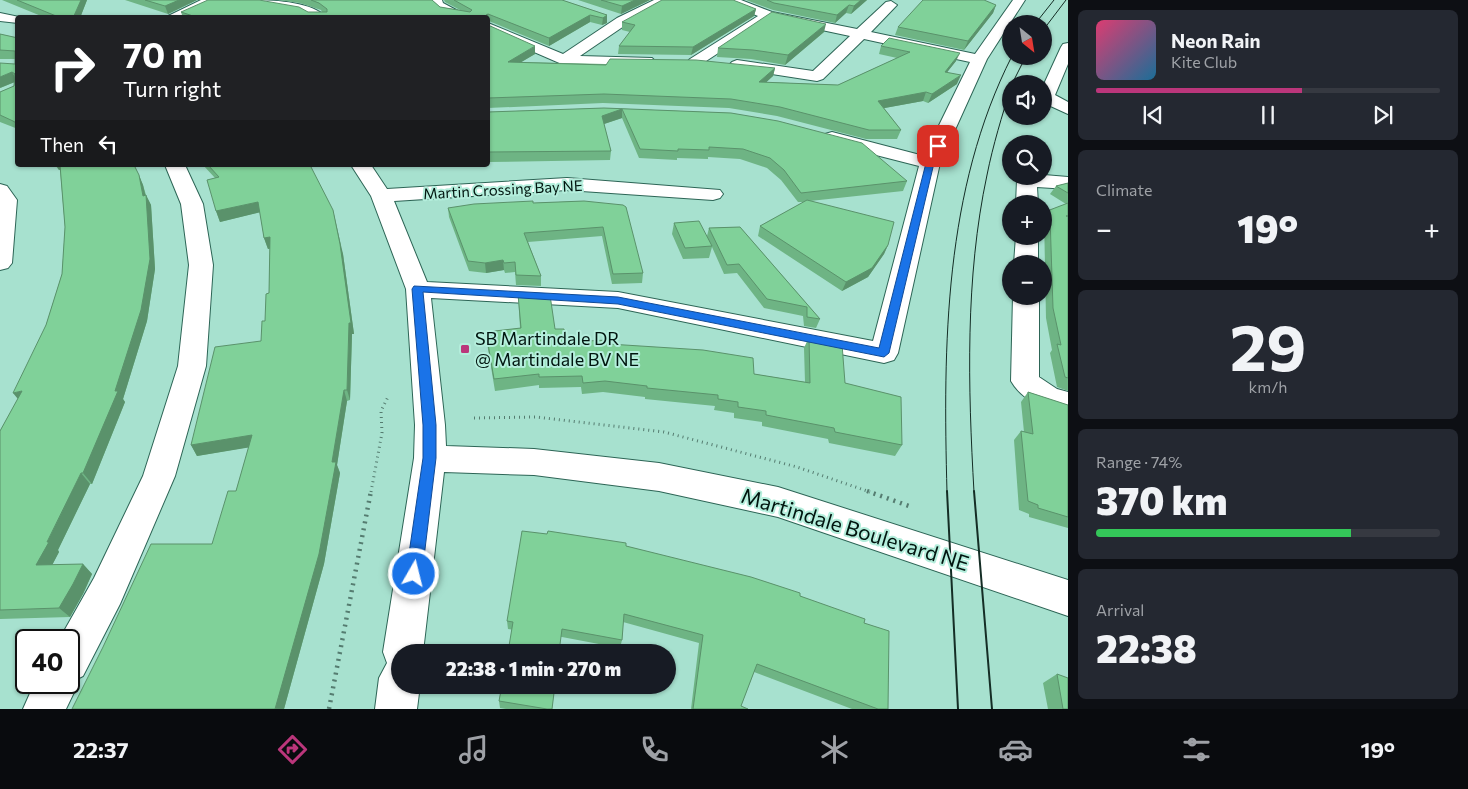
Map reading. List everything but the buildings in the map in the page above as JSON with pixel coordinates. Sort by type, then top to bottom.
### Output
[{"type":"street","points":[[177,15],[212,0]]},
{"type":"street","points":[[251,0],[305,10],[316,15]]},
{"type":"street","points":[[436,0],[438,5],[459,15]]},
{"type":"street","points":[[564,60],[622,21],[664,0]]},
{"type":"street","points":[[730,0],[768,15],[979,59]]},
{"type":"street","points":[[676,62],[751,66],[817,76],[891,5],[872,0]]},
{"type":"street","points":[[418,289],[618,300],[884,353],[930,163],[979,59],[1019,0]]},
{"type":"street","points":[[305,10],[320,4]]},
{"type":"street","points":[[604,15],[622,21]]},
{"type":"street","points":[[695,62],[768,15]]},
{"type":"street","points":[[0,18],[15,20]]},
{"type":"street","points":[[490,28],[564,60],[657,61]]},
{"type":"street","points":[[1067,50],[1046,97],[1068,109]]},
{"type":"street","points":[[815,133],[930,163]]},
{"type":"street","points":[[80,641],[106,592],[159,476],[192,366],[201,266],[192,204],[176,167]]},
{"type":"street","points":[[362,167],[381,196],[418,289],[430,425],[430,458],[405,644]]},
{"type":"street","points":[[1027,195],[1027,180],[1068,183]]},
{"type":"street","name":"Martin Crossing Bay NE","points":[[381,196],[567,184],[713,194]]},
{"type":"street","points":[[0,190],[6,200],[0,263]]},
{"type":"street","points":[[1026,305],[1025,381],[1048,398],[1068,403]]},
{"type":"street","name":"Martindale Boulevard NE","points":[[430,458],[534,462],[659,477],[778,502],[1068,598]]},
{"type":"street","points":[[44,709],[52,694]]},
{"type":"street","points":[[396,709],[398,694]]},
{"type":"path","points":[[328,709],[382,433],[382,411],[389,395]]},
{"type":"path","points":[[474,418],[536,417],[664,432],[797,467],[909,506]]},
{"type":"tram line","points":[[1042,15],[1054,0]]},
{"type":"tram line","points":[[1052,18],[1066,0]]},
{"type":"tram line","points":[[947,492],[946,381],[952,269],[960,214],[973,160],[990,107],[1008,65]]},
{"type":"tram line","points":[[1016,75],[1022,65]]},
{"type":"tram line","points":[[974,492],[970,413],[972,293],[980,214],[989,164],[1002,117]]},
{"type":"tram line","points":[[947,491],[958,709]]},
{"type":"tram line","points":[[974,491],[992,709]]},
{"type":"place","name":"SB Martindale DR @ Martindale BV NE","points":[[465,349]]},
{"type":"route","points":[[414,574],[430,458],[430,425],[418,289],[618,300],[884,353],[930,163],[938,146]]}]
